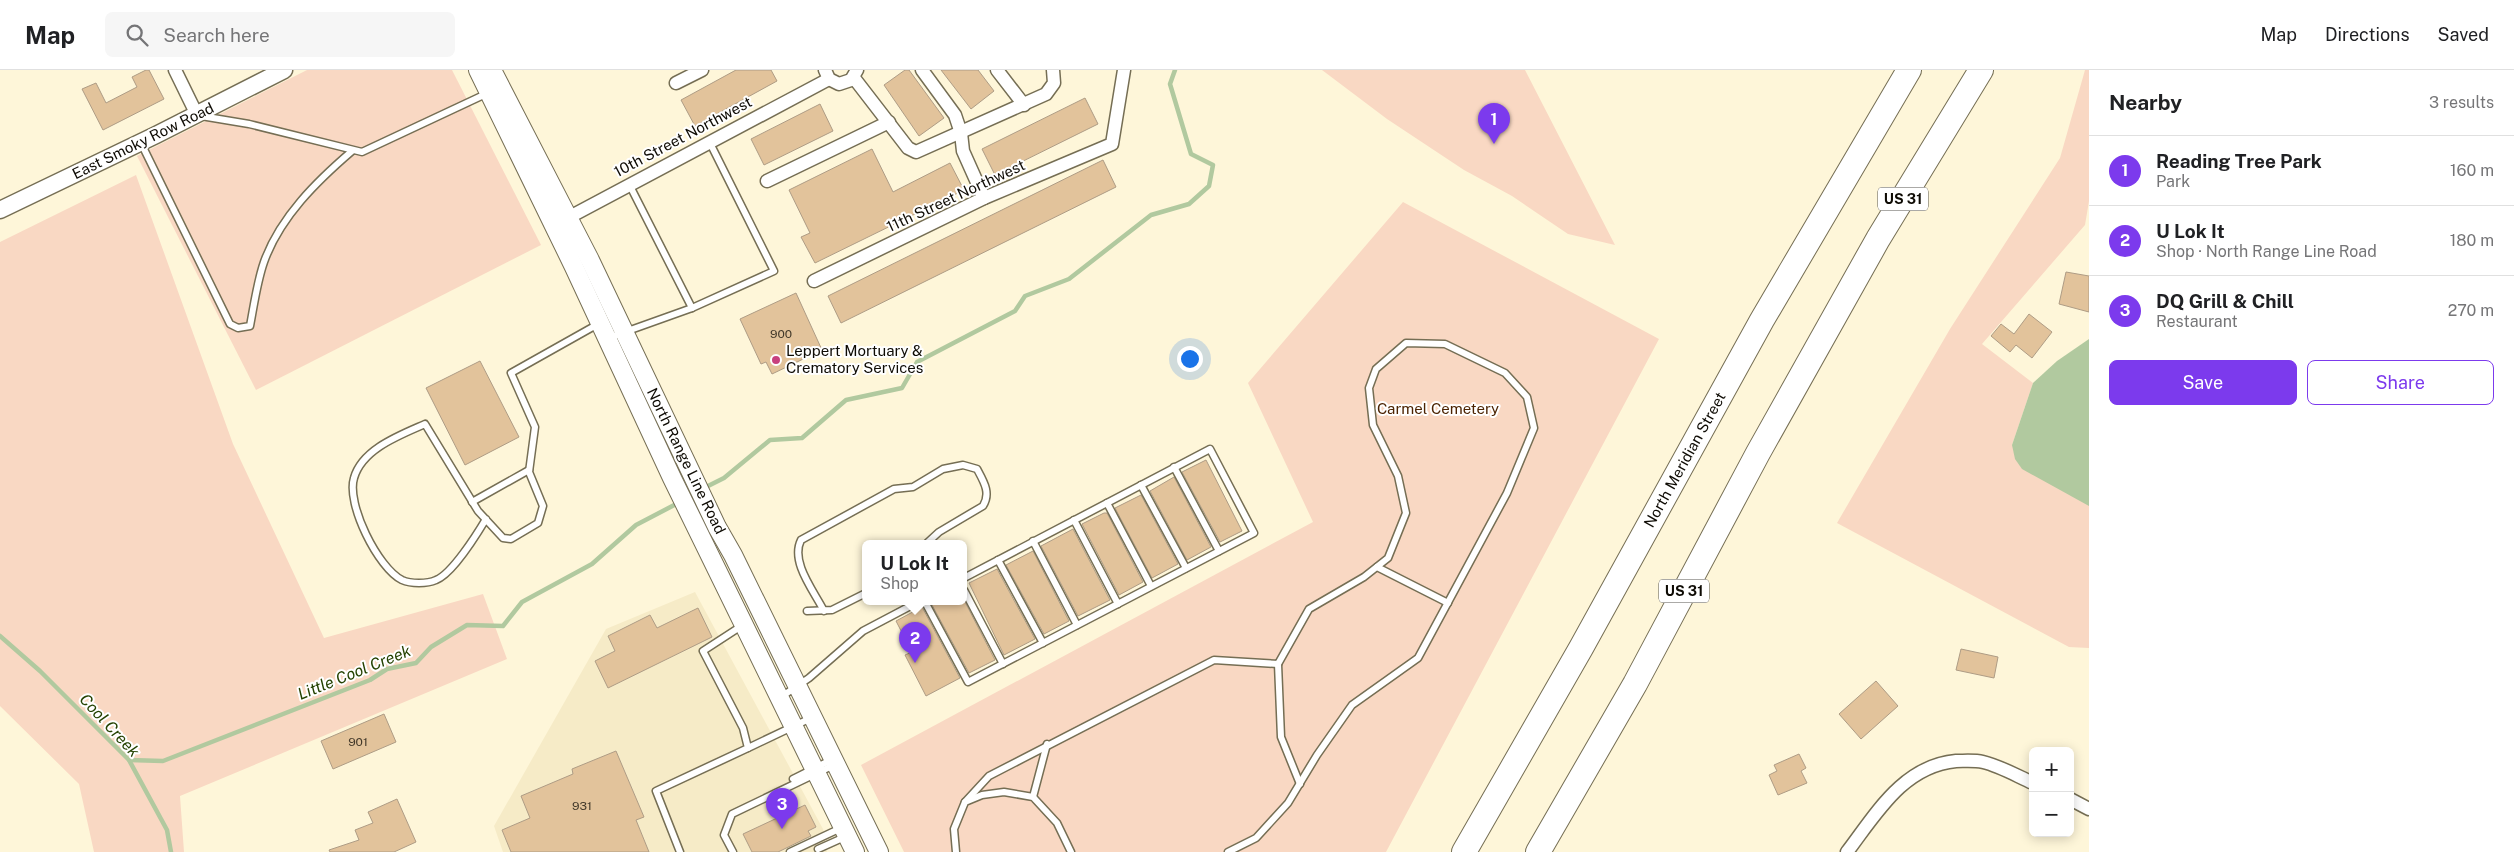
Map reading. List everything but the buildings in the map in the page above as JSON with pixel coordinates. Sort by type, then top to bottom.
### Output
[{"type":"highway","name":"North Meridian Street","points":[[1464,852],[1581,648],[1762,320],[1909,70]]},
{"type":"highway","name":"US 31","points":[[1538,852],[1635,684],[1758,453],[1878,239],[1981,70]]},
{"type":"main road","name":"North Range Line Road","points":[[478,70],[488,93],[620,322],[717,528],[733,555],[879,852]]},
{"type":"main road","name":"North Range Line Road","points":[[492,70],[561,221],[603,331],[700,536],[855,852]]},
{"type":"street","points":[[174,70],[197,115]]},
{"type":"street","name":"East Smoky Row Road","points":[[0,210],[141,143],[284,70]]},
{"type":"street","points":[[676,83],[702,70]]},
{"type":"street","points":[[922,70],[955,115],[961,133],[963,151],[984,198]]},
{"type":"street","points":[[997,70],[1024,105]]},
{"type":"street","name":"11th Street Northwest","points":[[814,281],[984,198],[1112,144],[1124,70]]},
{"type":"street","points":[[827,74],[835,82],[843,84],[855,74],[908,148],[916,152],[1046,94],[1053,76]]},
{"type":"street","name":"10th Street Northwest","points":[[561,221],[709,141],[827,74]]},
{"type":"street","points":[[767,181],[889,122]]},
{"type":"street","points":[[1847,852],[1889,797],[1913,775],[1942,763],[1968,760],[1983,762],[2029,781]]},
{"type":"street","points":[[2074,801],[2089,809]]},
{"type":"lane","points":[[197,115],[249,124],[362,152],[488,93]]},
{"type":"lane","points":[[486,519],[473,541],[436,580],[416,583],[402,580],[388,567],[364,532],[352,497],[354,477],[366,457],[390,441],[425,424],[472,502],[503,538],[511,539],[538,523],[543,506],[529,470],[535,426],[512,373],[620,322],[692,308],[774,271],[709,141]]},
{"type":"lane","points":[[141,143],[230,324],[238,328],[250,326],[264,262],[278,231],[318,180],[352,151]]},
{"type":"lane","points":[[629,184],[692,308]]},
{"type":"lane","points":[[603,331],[620,322]]},
{"type":"lane","points":[[1228,852],[1256,838],[1288,803],[1352,706],[1418,658],[1507,493],[1534,428],[1527,397],[1505,373],[1445,344],[1406,343],[1376,369],[1369,388],[1373,425],[1398,476],[1406,513],[1388,558],[1309,609],[1278,664],[1282,738],[1300,784]]},
{"type":"lane","points":[[928,605],[968,682],[1254,532],[1210,449],[967,576]]},
{"type":"lane","points":[[824,611],[798,562],[796,549],[801,540],[894,489],[913,486],[943,469],[963,464],[977,469],[987,491],[987,500],[983,506],[939,532],[930,540]]},
{"type":"lane","points":[[1174,468],[1219,551]]},
{"type":"lane","points":[[472,502],[529,470]]},
{"type":"lane","points":[[1141,485],[1186,568]]},
{"type":"lane","points":[[1107,502],[1151,586]]},
{"type":"lane","points":[[1074,520],[1118,604]]},
{"type":"lane","points":[[1033,541],[1077,625]]},
{"type":"lane","points":[[998,560],[1043,643]]},
{"type":"lane","points":[[1377,566],[1448,603]]},
{"type":"lane","points":[[807,612],[832,610],[862,595]]},
{"type":"lane","points":[[967,596],[1002,664]]},
{"type":"lane","points":[[780,698],[798,687],[863,631],[912,605]]},
{"type":"lane","points":[[744,624],[703,651],[743,728],[748,748]]},
{"type":"lane","points":[[956,852],[954,829],[965,802],[989,776],[1214,660],[1278,664]]},
{"type":"lane","points":[[680,852],[656,791],[812,718]]},
{"type":"lane","points":[[1034,797],[1048,744]]},
{"type":"lane","points":[[733,852],[724,835],[732,814],[834,762]]},
{"type":"lane","points":[[792,779],[815,771]]},
{"type":"lane","points":[[965,802],[982,795],[1004,792],[1034,797],[1057,823],[1071,852]]},
{"type":"lane","points":[[818,849],[845,831]]},
{"type":"lane","points":[[790,852],[845,831]]},
{"type":"shaded area","points":[[2089,339],[2089,506],[2022,469],[2015,459],[2012,445],[2033,383],[2057,361]]},
{"type":"shaded area","points":[[695,592],[823,829],[827,852],[503,852],[494,826],[606,629]]},
{"type":"green space","points":[[307,70],[452,70],[541,245],[256,390],[137,156]]},
{"type":"green space","points":[[1322,70],[1525,70],[1615,245],[1568,234],[1512,196],[1464,170],[1387,119]]},
{"type":"green space","points":[[2085,70],[2089,70],[2089,201],[2085,225],[1982,344],[2033,383],[2012,445],[2089,505],[2089,648],[2069,647],[1837,523],[1950,329],[2060,158]]},
{"type":"green space","points":[[136,175],[233,444],[324,638],[483,594],[507,659],[180,796],[184,852],[94,852],[79,784],[0,706],[0,242]]},
{"type":"green space","name":"Carmel Cemetery","points":[[1403,202],[1659,339],[1386,852],[904,852],[861,765],[1313,522],[1248,383]]},
{"type":"waterway","name":"Little Cool Creek","points":[[704,488],[724,478],[770,440],[802,438],[846,400],[902,388],[917,362],[1015,311],[1025,296],[1069,279],[1151,215],[1189,204],[1209,186],[1213,165],[1191,154],[1170,84],[1175,70]]},
{"type":"waterway","name":"Little Cool Creek","points":[[129,760],[163,761],[370,680],[387,669],[416,663],[431,647],[467,625],[503,626],[522,602],[592,564],[636,525],[680,502]]},
{"type":"waterway","name":"Cool Creek","points":[[0,636],[40,671],[129,760],[167,830],[171,852]]},
{"type":"place","name":"Reading Tree Park","points":[[1494,144]]},
{"type":"place","name":"Leppert Mortuary & Crematory Services","points":[[776,360]]},
{"type":"place","name":"U Lok It","points":[[915,663]]},
{"type":"place","name":"DQ Grill & Chill","points":[[782,829]]}]
